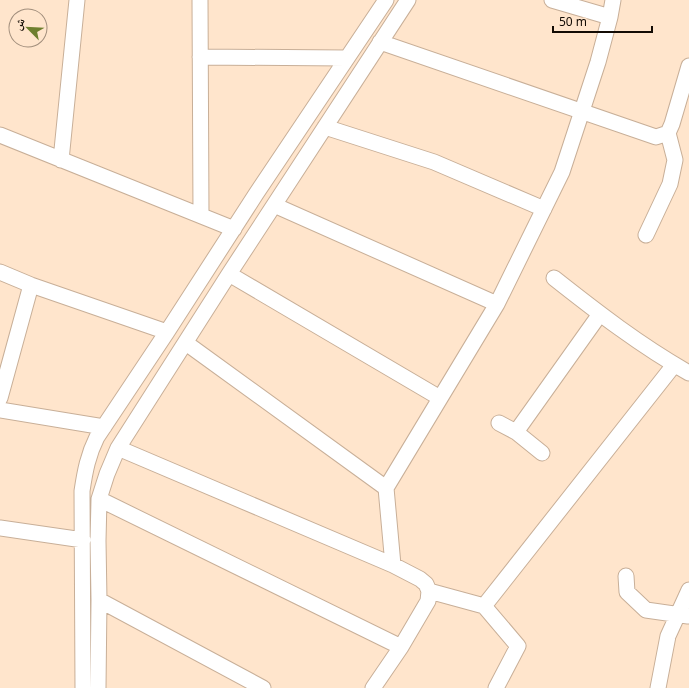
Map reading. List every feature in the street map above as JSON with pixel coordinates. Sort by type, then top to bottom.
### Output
[{"type":"street","points":[[61,160],[77,0]]},
{"type":"street","points":[[200,0],[201,215]]},
{"type":"street","points":[[83,688],[82,491],[85,468],[92,447],[346,58],[386,0]]},
{"type":"street","points":[[100,686],[98,541],[99,499],[107,474],[118,448],[186,344],[229,274],[408,0]]},
{"type":"street","points":[[552,0],[610,17]]},
{"type":"street","points":[[393,565],[386,488],[497,304],[562,172],[610,17],[613,0]]},
{"type":"street","points":[[380,42],[656,137],[668,133]]},
{"type":"street","points":[[200,57],[346,58]]},
{"type":"street","points":[[646,235],[670,184],[674,160],[668,133],[689,66]]},
{"type":"street","points":[[325,128],[434,162],[544,210]]},
{"type":"street","points":[[0,135],[234,229]]},
{"type":"street","points":[[274,205],[497,304]]},
{"type":"street","points":[[0,272],[167,332]]},
{"type":"street","points":[[229,274],[440,398]]},
{"type":"street","points":[[554,278],[600,314],[674,365],[689,373]]},
{"type":"street","points":[[0,398],[31,284]]},
{"type":"street","points":[[516,432],[600,314]]},
{"type":"street","points":[[186,344],[386,488]]},
{"type":"street","points":[[484,606],[674,365]]},
{"type":"street","points":[[0,410],[104,427]]},
{"type":"street","points":[[499,423],[516,432],[542,453]]},
{"type":"street","points":[[118,448],[393,565],[420,579],[426,584],[428,601],[401,647],[373,688]]},
{"type":"street","points":[[99,499],[401,647]]},
{"type":"street","points":[[0,528],[83,540]]},
{"type":"street","points":[[626,576],[627,592],[646,610],[684,616]]},
{"type":"street","points":[[658,688],[668,636],[684,616],[689,590]]},
{"type":"street","points":[[428,591],[484,606],[518,646],[496,688]]},
{"type":"street","points":[[99,600],[262,688]]}]
